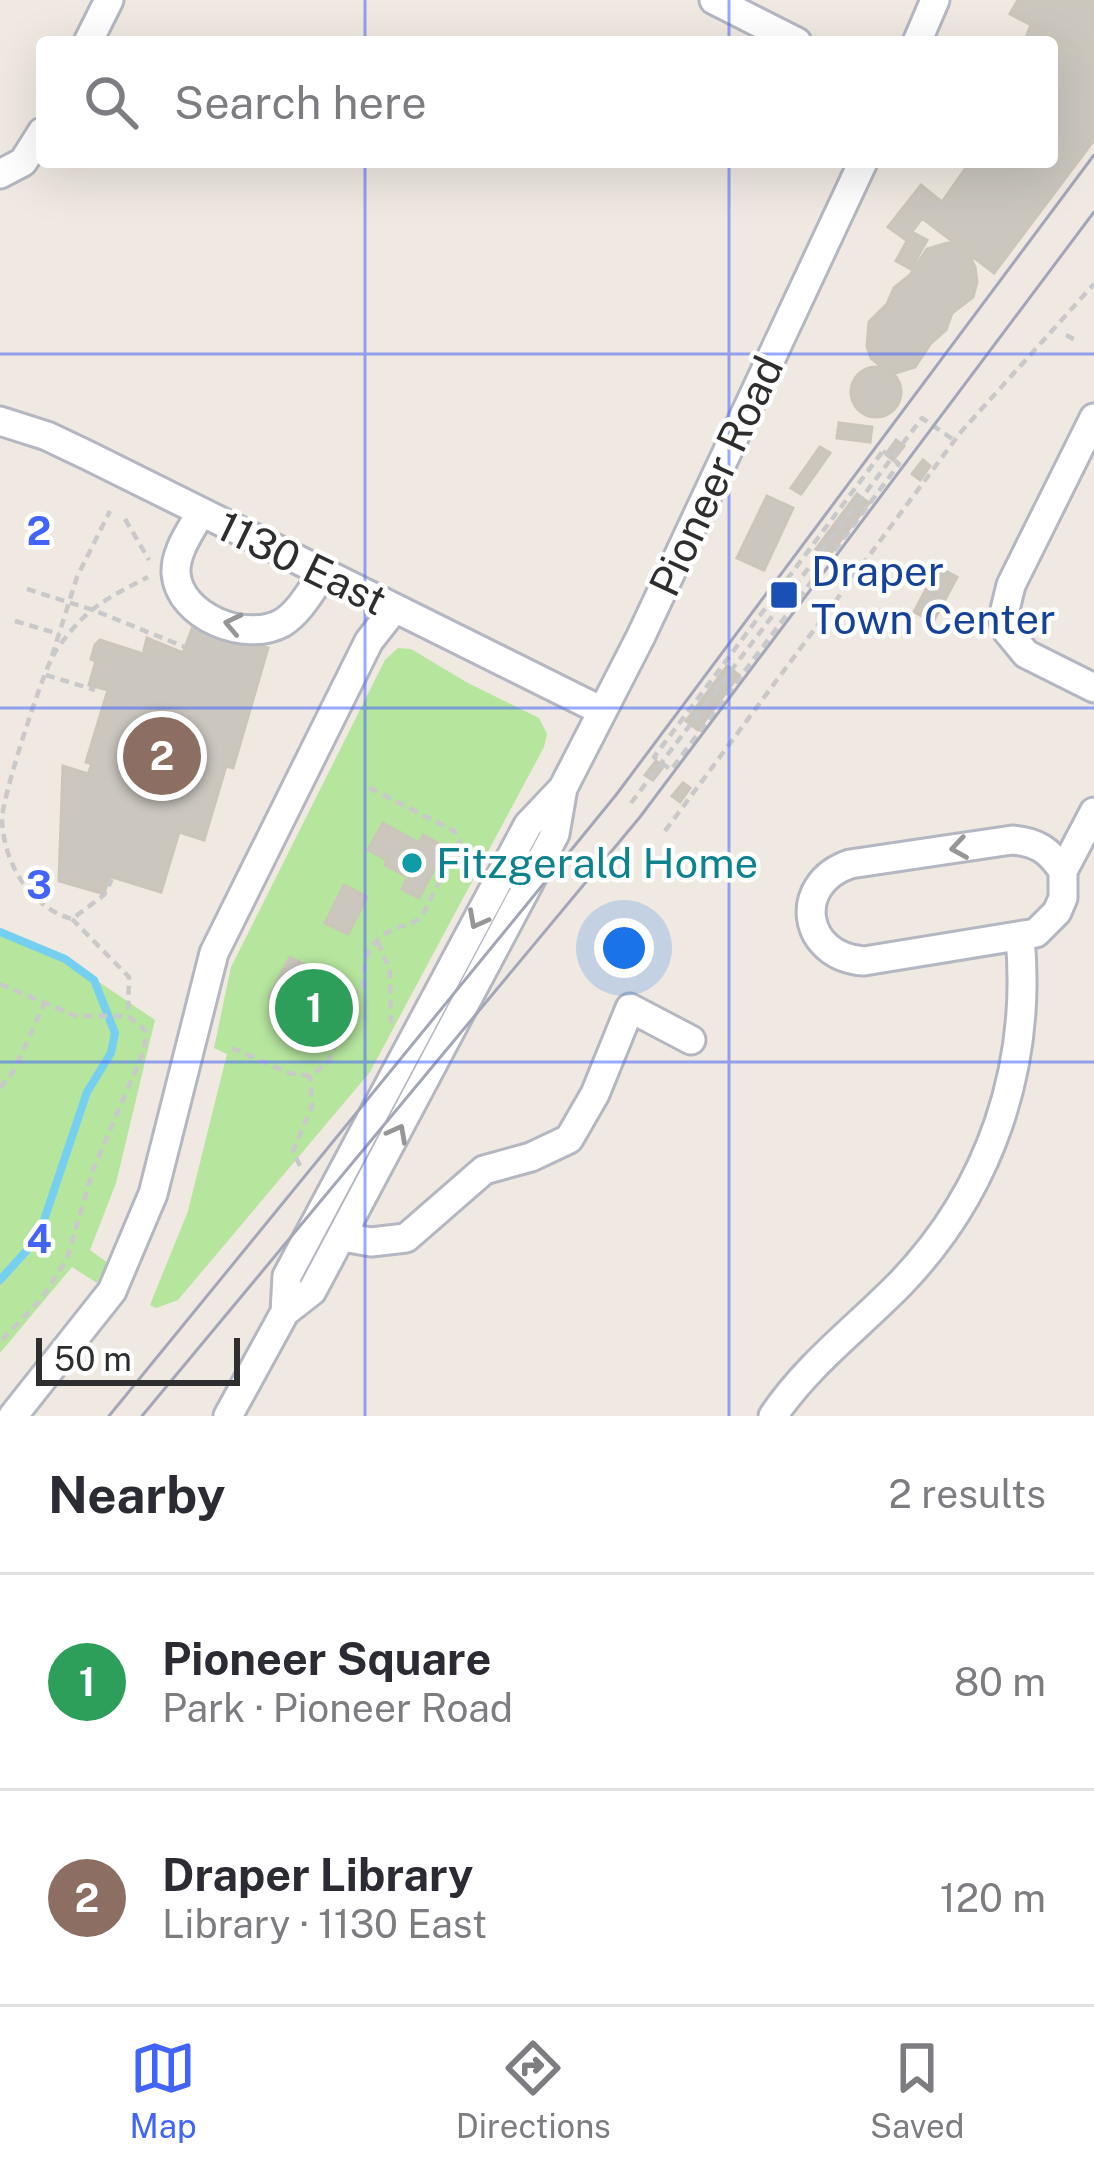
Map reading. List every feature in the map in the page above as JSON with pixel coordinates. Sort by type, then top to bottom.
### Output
[{"type":"street","points":[[91,36],[109,0]]},
{"type":"street","points":[[714,0],[785,36]]},
{"type":"street","points":[[920,36],[935,0]]},
{"type":"street","points":[[2,173],[23,162],[36,141]]},
{"type":"street","name":"Pioneer Road","points":[[285,1312],[287,1276],[528,825],[563,788],[860,168]]},
{"type":"street","points":[[1094,418],[1011,585],[1003,618],[1006,631],[1026,654],[1094,688]]},
{"type":"street","name":"1130 East","points":[[0,421],[46,436],[602,711]]},
{"type":"street","points":[[201,512],[182,546],[176,576],[184,598],[205,616],[242,628],[275,626],[294,613],[324,572]]},
{"type":"street","points":[[13,1416],[123,1272],[153,1195],[214,953],[369,641],[395,608]]},
{"type":"street","name":"Pioneer Road","points":[[228,1416],[285,1312],[312,1292],[343,1237],[555,834],[563,788]]},
{"type":"street","points":[[1063,871],[1046,849],[1012,840],[850,864],[819,883],[812,899],[812,921],[829,951],[864,961],[1036,933],[1058,912],[1064,898],[1063,871],[1094,812]]},
{"type":"street","points":[[773,1416],[820,1358],[932,1248],[986,1160],[1018,1049],[1024,983],[1020,937]]},
{"type":"street","points":[[343,1237],[371,1242],[406,1238],[484,1170],[531,1157],[569,1139],[595,1094],[630,1008],[691,1040]]},
{"type":"path","points":[[665,831],[954,440],[1094,284]]},
{"type":"path","points":[[1066,335],[1079,342]]},
{"type":"path","points":[[892,458],[922,418],[954,440]]},
{"type":"path","points":[[883,451],[892,458],[899,464],[671,770],[654,757],[883,451]]},
{"type":"path","points":[[110,511],[77,577],[0,818],[8,854],[31,896],[53,913],[73,919],[129,977],[125,1016]]},
{"type":"path","points":[[51,659],[78,622],[114,594],[156,574]]},
{"type":"path","points":[[26,589],[185,647]]},
{"type":"path","points":[[16,621],[59,634]]},
{"type":"path","points":[[46,675],[95,690]]},
{"type":"path","points":[[632,803],[662,763]]},
{"type":"path","points":[[364,988],[362,967],[368,950],[377,940],[422,916],[460,841],[454,831],[368,787]]},
{"type":"path","points":[[73,919],[104,896],[108,880]]},
{"type":"path","points":[[377,940],[390,971],[390,1023],[399,1032]]},
{"type":"path","points":[[0,984],[76,1016],[125,1016],[145,1030],[145,1048],[93,1170],[67,1259],[42,1298],[0,1342]]},
{"type":"path","points":[[0,1088],[13,1072],[44,1004]]},
{"type":"path","points":[[232,1048],[289,1073],[310,1076],[327,1064],[347,1022]]},
{"type":"path","points":[[300,1166],[293,1151],[313,1106],[310,1076]]},
{"type":"green space","points":[[398,648],[411,649],[539,718],[547,734],[544,747],[370,1072],[178,1300],[156,1308],[150,1305],[188,1211],[227,1054],[214,1048],[231,967],[385,660]]},
{"type":"green space","points":[[0,930],[65,959],[155,1020],[116,1183],[90,1250],[108,1263],[97,1283],[72,1267],[0,1353]]},
{"type":"building","points":[[1018,0],[1094,0],[1094,57],[1058,36],[1010,14]]},
{"type":"building","points":[[1031,25],[1052,36],[1026,36]]},
{"type":"building","points":[[1058,39],[1094,58],[1094,140],[994,273],[922,218],[906,240],[888,227],[921,185],[942,202],[966,168],[1058,168]]},
{"type":"building","points":[[912,232],[927,240],[911,269],[896,261]]},
{"type":"building","points":[[947,243],[968,253],[975,267],[973,297],[952,313],[946,330],[915,367],[896,373],[882,367],[871,358],[867,346],[869,322],[927,249]]},
{"type":"building","points":[[876,367],[894,374],[901,392],[894,410],[876,417],[858,410],[851,392],[858,374]]},
{"type":"building","points":[[839,423],[872,427],[870,442],[837,438]]},
{"type":"building","points":[[896,440],[904,446],[893,460],[886,454]]},
{"type":"building","points":[[820,447],[830,453],[801,494],[791,488]]},
{"type":"building","points":[[923,460],[930,466],[920,480],[912,474]]},
{"type":"building","points":[[857,494],[869,503],[827,558],[816,549]]},
{"type":"building","points":[[767,496],[793,508],[764,570],[737,558]]},
{"type":"building","points":[[938,567],[957,577],[933,622],[914,612]]},
{"type":"building","points":[[205,628],[268,648],[233,768],[226,766],[204,840],[179,832],[161,892],[109,876],[104,894],[59,881],[63,766],[88,774],[92,764],[86,762],[108,690],[89,685],[95,645],[100,640],[143,654],[147,638],[183,653],[192,629],[203,633]]},
{"type":"building","points":[[727,666],[739,675],[698,730],[686,721]]},
{"type":"building","points":[[656,761],[663,767],[653,780],[645,775]]},
{"type":"building","points":[[683,783],[690,788],[680,802],[672,796]]},
{"type":"building","name":"Fitzgerald Home","points":[[383,823],[419,843],[423,835],[446,847],[419,898],[402,889],[408,877],[368,850]]},
{"type":"building","points":[[344,885],[367,897],[348,934],[325,923]]},
{"type":"building","points":[[290,957],[357,992],[335,1033],[269,997]]},
{"type":"waterway","points":[[0,932],[65,959],[94,980],[115,1033],[111,1053],[87,1092],[38,1238],[0,1280]]},
{"type":"tram line","points":[[109,1416],[616,795],[1094,155]]},
{"type":"tram line","points":[[142,1416],[640,817],[1094,212]]},
{"type":"place","name":"Draper Town Center","points":[[784,595]]},
{"type":"place","name":"Draper Library","points":[[162,756]]},
{"type":"place","name":"Fitzgerald Home","points":[[412,863]]},
{"type":"place","name":"Pioneer Square","points":[[314,1008]]}]
